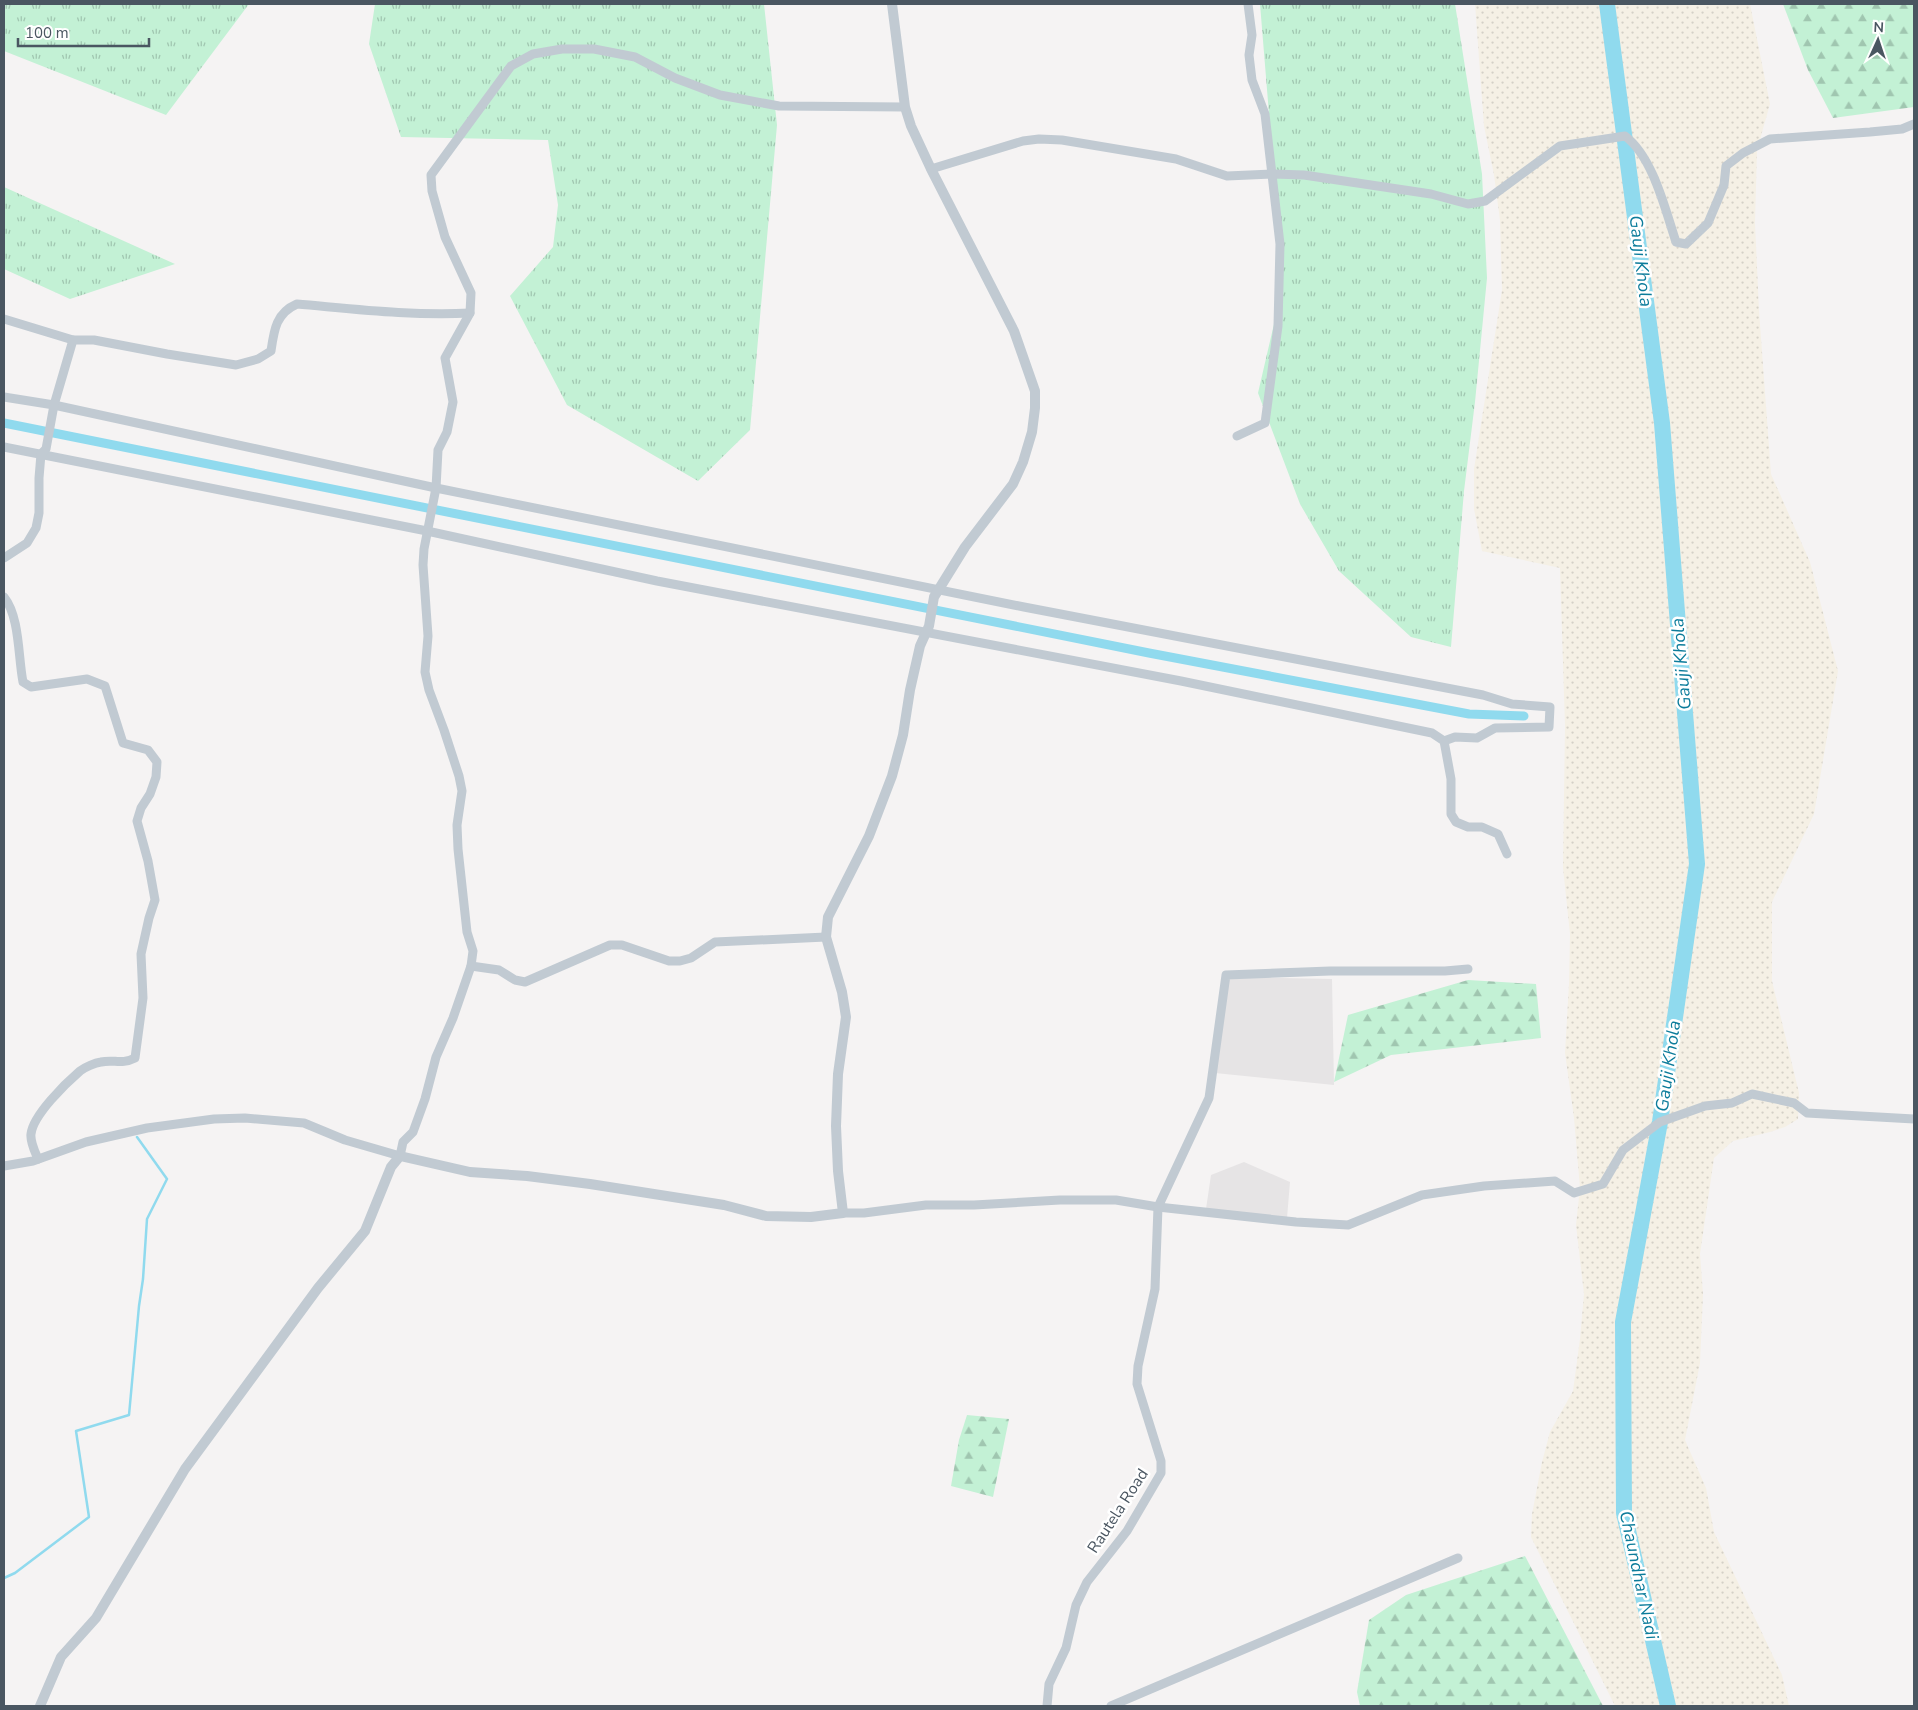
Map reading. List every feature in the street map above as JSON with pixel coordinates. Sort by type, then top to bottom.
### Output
[{"type":"street","points":[[843,1213],[838,1171],[836,1126],[838,1074],[846,1017],[842,992],[826,937],[828,917],[869,836],[892,776],[903,736],[910,690],[920,646],[927,629],[936,593],[965,547],[1013,484],[1032,432],[1035,408],[1035,391],[1014,331],[911,126],[905,107],[892,4]]},
{"type":"street","points":[[1237,436],[1265,423],[1277,335],[1280,244],[1265,114],[1252,80],[1249,56],[1252,35],[1248,4]]},
{"type":"street","points":[[40,1706],[61,1657],[96,1618],[185,1469],[318,1288],[365,1231],[391,1167],[400,1156],[403,1142],[413,1132],[425,1099],[436,1058],[453,1018],[471,966],[473,951],[467,932],[458,849],[457,825],[462,791],[456,767],[429,690],[425,672],[428,636],[423,565],[424,549],[435,490],[438,450],[446,432],[453,402],[445,358],[470,313],[471,293],[445,236],[432,191],[431,175],[511,66],[533,54],[562,49],[594,49],[635,57],[675,78],[720,94],[780,106],[905,107]]},
{"type":"street","points":[[931,169],[1023,141],[1039,139],[1062,140],[1176,159],[1227,176],[1273,174],[1304,176],[1431,194],[1468,204],[1486,201],[1560,146],[1625,136],[1636,144],[1654,180],[1676,242],[1686,244],[1708,223],[1724,185],[1726,166],[1744,153],[1770,139],[1902,129],[1914,124]]},
{"type":"street","points":[[4,318],[73,340],[94,340],[176,356],[236,364],[258,359],[271,351],[280,317],[287,309],[297,304],[376,311],[470,313]]},
{"type":"street","points":[[4,558],[27,543],[36,528],[39,513],[39,478],[44,452],[54,405],[73,340]]},
{"type":"street","points":[[4,397],[54,405],[435,490],[936,593],[1484,695],[1512,704],[1550,707],[1550,727],[1495,728],[1477,738],[1444,740],[1432,733],[927,629],[657,581],[428,528],[44,452],[4,447]]},
{"type":"street","points":[[4,597],[8,602],[16,627],[19,664],[23,682],[32,687],[87,679],[106,686],[123,744],[148,750],[157,762],[156,776],[150,794],[141,808],[137,821],[148,862],[154,900],[141,954],[143,998],[135,1058],[126,1062],[102,1061],[82,1070],[47,1105],[34,1123],[30,1134],[38,1159]]},
{"type":"street","points":[[1444,740],[1451,779],[1451,814],[1456,822],[1468,827],[1482,827],[1498,834],[1507,854]]},
{"type":"street","points":[[471,966],[499,970],[515,980],[526,982],[610,945],[622,945],[668,961],[680,961],[691,958],[715,942],[826,937]]},
{"type":"street","points":[[1158,1207],[1209,1098],[1226,975],[1468,969]]},
{"type":"street","points":[[4,1166],[38,1159],[86,1142],[147,1128],[214,1119],[245,1118],[304,1123],[346,1140],[400,1156],[470,1172],[527,1176],[590,1184],[724,1205],[766,1216],[811,1217],[843,1213],[864,1213],[926,1205],[1116,1200],[1158,1207],[1296,1222],[1348,1225],[1422,1195],[1484,1186],[1555,1181],[1574,1193],[1603,1184],[1623,1150],[1660,1122],[1705,1106],[1732,1102],[1752,1094],[1794,1103],[1807,1112],[1914,1119]]},
{"type":"street","name":"Rautela Road","points":[[1047,1706],[1049,1684],[1066,1648],[1076,1605],[1088,1582],[1127,1532],[1161,1473],[1161,1461],[1137,1384],[1138,1366],[1155,1288],[1158,1207]]},
{"type":"street","points":[[1111,1706],[1458,1558]]},
{"type":"shaded area","points":[[1227,977],[1332,979],[1334,1085],[1215,1073]]},
{"type":"shaded area","points":[[1244,1162],[1290,1182],[1287,1218],[1206,1209],[1211,1175]]},
{"type":"green space","points":[[4,4],[249,4],[166,115],[4,51]]},
{"type":"green space","points":[[375,4],[764,4],[777,125],[750,430],[698,481],[567,405],[510,296],[553,247],[558,205],[548,140],[401,137],[369,44]]},
{"type":"green space","points":[[1260,4],[1455,4],[1482,174],[1487,278],[1464,491],[1451,647],[1411,637],[1339,571],[1300,504],[1258,393],[1283,285]]},
{"type":"green space","points":[[1783,4],[1914,4],[1914,107],[1833,118],[1808,70]]},
{"type":"green space","points":[[4,187],[175,264],[70,299],[4,269]]},
{"type":"green space","points":[[1468,980],[1536,984],[1541,1038],[1391,1055],[1334,1082],[1348,1015]]},
{"type":"green space","points":[[967,1415],[1009,1419],[993,1497],[951,1486],[959,1440]]},
{"type":"green space","points":[[1525,1556],[1603,1706],[1360,1706],[1357,1692],[1369,1620],[1406,1595]]},
{"type":"sand","points":[[1475,4],[1750,4],[1770,104],[1757,150],[1755,223],[1759,311],[1771,474],[1810,562],[1838,671],[1814,814],[1772,902],[1772,981],[1799,1093],[1798,1119],[1785,1127],[1733,1141],[1714,1158],[1700,1254],[1703,1294],[1700,1363],[1685,1440],[1706,1488],[1714,1532],[1782,1675],[1789,1706],[1615,1706],[1531,1537],[1532,1514],[1550,1432],[1573,1391],[1584,1294],[1576,1225],[1580,1188],[1574,1118],[1565,1053],[1570,934],[1563,868],[1565,726],[1560,568],[1482,551],[1474,509],[1474,469],[1502,290],[1500,220],[1494,175],[1484,126]]},
{"type":"waterway","name":"Gauji Khola","points":[[1607,4],[1662,423],[1697,864],[1660,1122],[1623,1322],[1624,1513],[1668,1706]]},
{"type":"waterway","points":[[4,423],[1149,653],[1469,714],[1524,716]]},
{"type":"waterway","points":[[4,1578],[15,1573],[89,1517],[76,1431],[129,1415],[143,1279],[147,1219],[167,1179],[137,1137]]},
{"type":"water label","name":"Chaundhar Nadi","points":[[1639,1575]]}]
